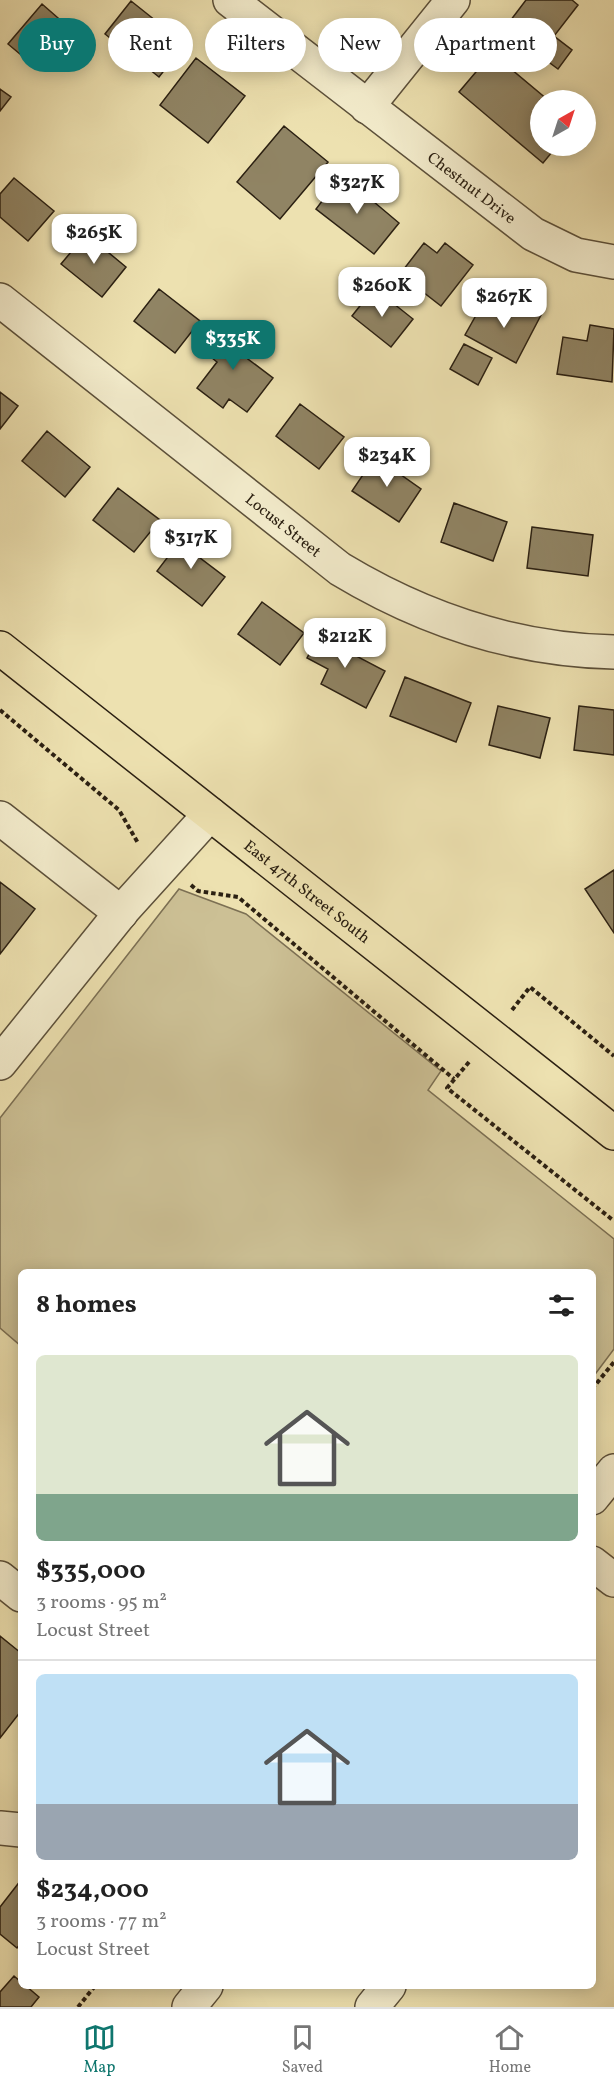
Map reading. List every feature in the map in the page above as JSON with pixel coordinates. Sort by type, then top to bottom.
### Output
[{"type":"main road","name":"East 47th Street South","points":[[0,648],[614,1133]]},
{"type":"street","name":"Chestnut Drive","points":[[230,0],[533,234],[576,255],[614,262]]},
{"type":"street","points":[[367,107],[453,0]]},
{"type":"street","name":"Locust Street","points":[[0,300],[340,569],[368,586],[405,604],[481,632],[560,649],[614,652]]},
{"type":"street","points":[[0,1063],[121,914],[210,814]]},
{"type":"street","points":[[0,819],[121,914]]},
{"type":"street","points":[[596,1493],[614,1471]]},
{"type":"street","points":[[596,1566],[614,1580]]},
{"type":"street","points":[[0,1578],[18,1593]]},
{"type":"street","points":[[0,1828],[18,1830]]},
{"type":"street","points":[[189,2007],[204,1989]]},
{"type":"street","points":[[372,2007],[387,1989]]},
{"type":"path","points":[[0,710],[119,810],[138,842],[198,891],[238,897],[454,1079]]},
{"type":"path","points":[[596,1384],[614,1362]]},
{"type":"path","points":[[78,2007],[93,1989]]},
{"type":"shaded area","points":[[179,889],[246,914],[441,1071],[428,1090],[614,1239],[614,1349],[596,1373],[596,1269],[18,1269],[18,1343],[0,1328],[0,1118]]},
{"type":"building","points":[[526,0],[572,0],[578,5],[557,32],[557,18],[512,18]]},
{"type":"building","points":[[131,1],[152,18],[118,18]]},
{"type":"building","points":[[42,4],[58,18],[30,18]]},
{"type":"building","points":[[18,32],[18,52],[8,44]]},
{"type":"building","points":[[557,38],[572,50],[557,68]]},
{"type":"building","points":[[196,58],[205,65],[205,72],[214,72],[245,96],[208,143],[160,105],[185,72],[193,72],[193,62]]},
{"type":"building","points":[[153,72],[163,72],[159,77]]},
{"type":"building","points":[[476,72],[515,72],[536,90],[530,90],[530,152],[459,92]]},
{"type":"building","points":[[0,89],[11,97],[0,111]]},
{"type":"building","points":[[284,126],[328,162],[280,219],[237,182]]},
{"type":"building","points":[[535,156],[549,156],[543,163]]},
{"type":"building","points":[[342,175],[399,223],[374,254],[316,209]]},
{"type":"building","points":[[14,178],[54,211],[28,241],[0,217],[0,194]]},
{"type":"building","points":[[86,234],[126,267],[102,297],[61,264]]},
{"type":"building","points":[[424,243],[437,253],[445,243],[473,265],[441,306],[400,274]]},
{"type":"building","points":[[374,288],[413,319],[391,347],[352,316]]},
{"type":"building","points":[[159,289],[200,321],[175,353],[134,321]]},
{"type":"building","points":[[513,299],[541,315],[516,363],[465,335],[484,301],[506,313]]},
{"type":"building","points":[[221,323],[256,349],[248,359],[273,378],[247,412],[229,399],[223,408],[197,388],[217,362],[201,349]]},
{"type":"building","points":[[590,325],[614,329],[612,382],[557,374],[563,337],[587,341]]},
{"type":"building","points":[[464,344],[492,358],[478,385],[450,369]]},
{"type":"building","points":[[0,392],[18,406],[0,429]]},
{"type":"building","points":[[300,404],[344,437],[319,469],[276,436]]},
{"type":"building","points":[[47,431],[90,467],[65,497],[22,461]]},
{"type":"building","points":[[379,451],[394,461],[390,467],[421,489],[399,522],[352,491]]},
{"type":"building","points":[[118,488],[160,520],[134,552],[93,520]]},
{"type":"building","points":[[454,503],[507,522],[493,561],[441,542]]},
{"type":"building","points":[[532,527],[593,535],[588,576],[527,568]]},
{"type":"building","points":[[190,528],[201,537],[191,551],[225,577],[202,606],[157,571]]},
{"type":"building","points":[[262,602],[304,633],[280,665],[238,634]]},
{"type":"building","points":[[325,625],[345,636],[339,647],[385,671],[366,708],[321,684],[328,669],[307,658]]},
{"type":"building","points":[[405,677],[471,703],[456,742],[390,716]]},
{"type":"building","points":[[498,706],[550,718],[540,758],[489,745]]},
{"type":"building","points":[[579,706],[614,710],[614,755],[574,750]]},
{"type":"building","points":[[614,870],[614,933],[585,889]]},
{"type":"building","points":[[0,882],[35,909],[0,954]]},
{"type":"building","points":[[0,1636],[18,1651],[18,1715],[0,1738]]},
{"type":"building","points":[[18,1884],[17,1948],[0,1934],[0,1907]]},
{"type":"building","points":[[14,1976],[18,1979],[18,1989],[30,1989],[39,1997],[31,2007],[0,2007],[0,1992]]}]
